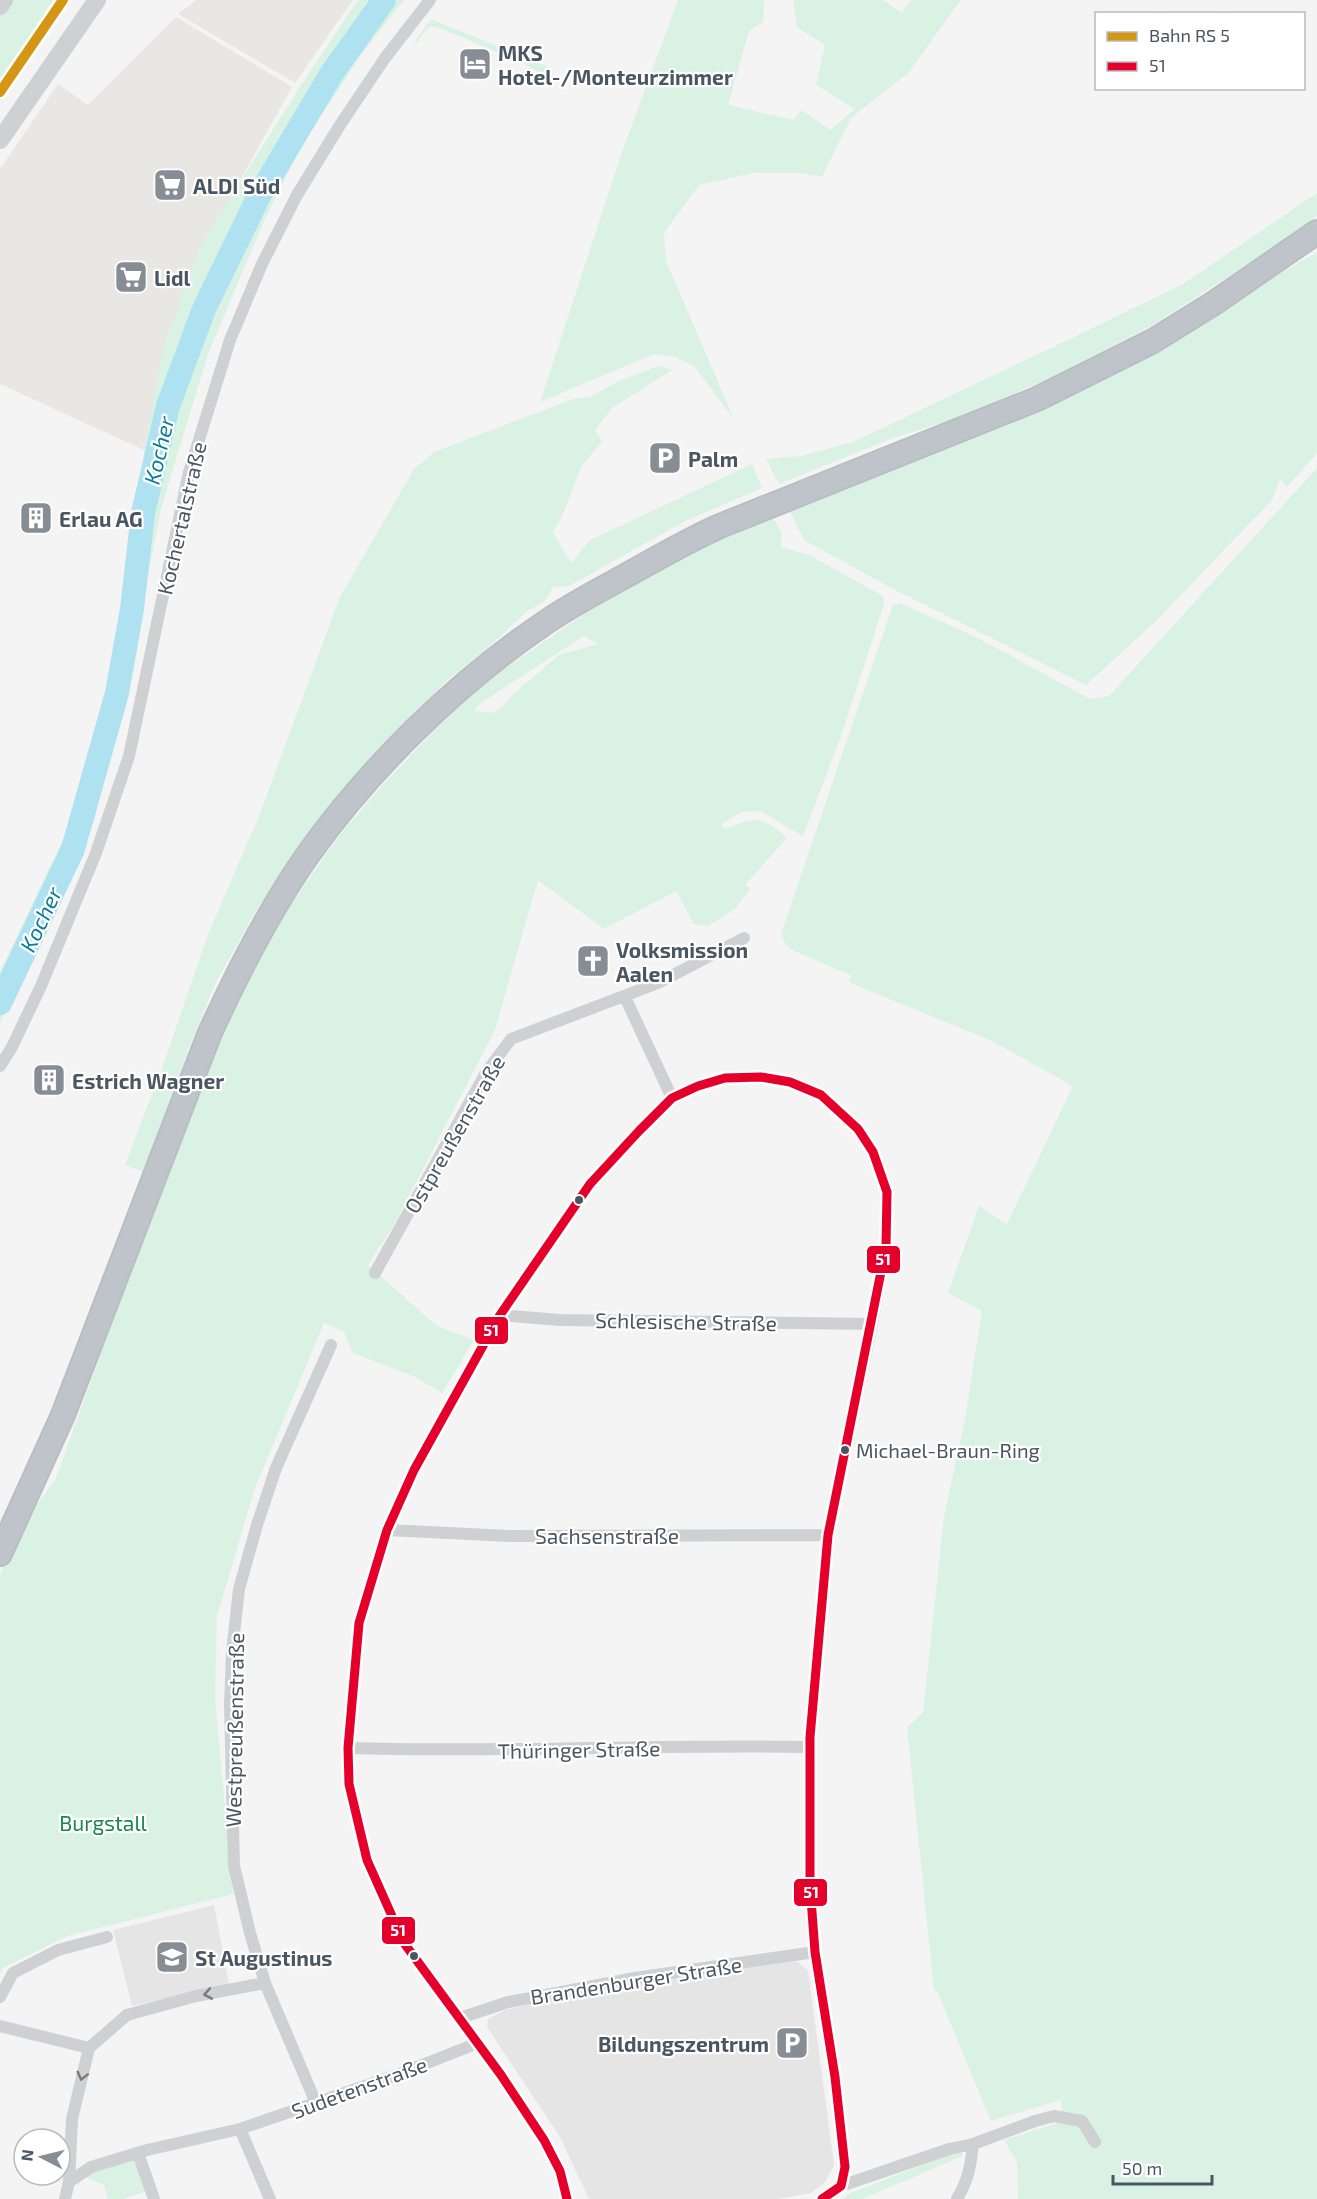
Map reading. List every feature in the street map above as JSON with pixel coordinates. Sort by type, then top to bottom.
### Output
[{"type":"highway","points":[[0,1554],[63,1415],[208,1035],[263,925],[308,856],[363,785],[419,727],[469,681],[540,626],[688,540],[1037,399],[1153,340],[1214,303],[1317,232]]},
{"type":"street","points":[[0,6],[4,0]]},
{"type":"street","points":[[0,141],[97,0]]},
{"type":"street","name":"Kochertalstraße","points":[[0,1066],[12,1047],[41,986],[96,853],[129,756],[189,472],[230,340],[262,264],[297,195],[385,57],[430,0]]},
{"type":"street","name":"Ostpreußenstraße","points":[[375,1273],[487,1071],[512,1039],[658,983],[744,938]]},
{"type":"street","points":[[625,997],[672,1098]]},
{"type":"street","points":[[567,2199],[560,2170],[544,2140],[478,2043],[404,1943],[367,1860],[349,1784],[348,1749],[359,1623],[387,1530],[414,1470],[500,1315],[590,1185],[639,1131],[672,1098],[698,1086],[725,1078],[761,1077],[790,1082],[821,1095],[858,1129],[873,1152],[887,1192],[886,1247],[828,1534],[810,1748],[808,1812],[815,1952],[835,2077],[845,2167],[841,2186]]},
{"type":"street","name":"Schlesische Straße","points":[[500,1315],[560,1320],[704,1320],[872,1324]]},
{"type":"street","name":"Westpreußenstraße","points":[[316,2103],[265,1983],[234,1866],[230,1705],[232,1652],[239,1589],[276,1468],[331,1345]]},
{"type":"street","name":"Sachsenstraße","points":[[387,1530],[510,1536],[828,1534]]},
{"type":"street","name":"Thüringer Straße","points":[[348,1749],[498,1751],[671,1747],[810,1748]]},
{"type":"street","points":[[0,1997],[13,1973],[58,1950],[107,1937]]},
{"type":"street","name":"Brandenburger Straße","points":[[460,2018],[508,2002],[624,1980],[815,1952]]},
{"type":"street","points":[[72,2127],[89,2048],[127,2015],[196,1996],[265,1983]]},
{"type":"street","points":[[0,2026],[89,2048]]},
{"type":"street","name":"Sudetenstraße","points":[[72,2180],[91,2167],[138,2153],[240,2129],[394,2076],[478,2043]]},
{"type":"street","points":[[822,2199],[841,2186],[1054,2116],[1082,2121],[1095,2142]]},
{"type":"street","points":[[240,2129],[270,2199]]},
{"type":"street","points":[[957,2199],[971,2168],[973,2144]]},
{"type":"street","points":[[138,2153],[154,2199]]},
{"type":"shaded area","points":[[196,0],[353,0],[295,83],[178,14]]},
{"type":"shaded area","points":[[176,17],[292,87],[207,239],[146,451],[0,384],[0,169],[58,84],[88,105]]},
{"type":"shaded area","name":"St Augustinus","points":[[214,1905],[229,1984],[132,2006],[113,1930]]},
{"type":"shaded area","points":[[796,1961],[808,1970],[834,2165],[826,2181],[811,2193],[777,2199],[589,2199],[560,2137],[487,2027],[488,2019],[505,2010],[576,1993],[631,1983]]},
{"type":"green space","points":[[9,0],[53,0],[0,82],[0,15]]},
{"type":"green space","points":[[358,0],[404,0],[361,55],[302,145],[264,221],[208,354],[161,509],[120,719],[93,824],[22,981],[0,1023],[0,972],[75,814],[130,602],[144,454],[163,348],[201,244],[299,88]]},
{"type":"green space","points":[[678,0],[764,0],[763,22],[749,31],[728,105],[793,120],[802,110],[830,130],[855,109],[816,85],[825,45],[797,27],[793,0],[883,0],[902,13],[911,0],[961,0],[908,73],[851,118],[822,177],[800,173],[754,173],[699,185],[664,233],[666,261],[734,419],[694,366],[675,357],[654,354],[540,402],[623,149]]},
{"type":"green space","points":[[431,19],[551,68],[554,80],[519,61],[439,28],[430,26],[416,43],[415,41]]},
{"type":"green space","points":[[1317,193],[1317,216],[1283,241],[1151,326],[1046,380],[945,422],[893,438],[779,484],[766,459],[801,456],[853,442],[1074,337],[1183,284]]},
{"type":"green space","points":[[1317,253],[1317,453],[1287,487],[1280,479],[1272,500],[1155,622],[1086,685],[893,589],[804,540],[788,508],[976,435],[1067,395],[1178,339]]},
{"type":"green space","points":[[658,366],[672,370],[612,408],[595,430],[602,441],[581,467],[563,514],[553,532],[571,563],[590,540],[752,464],[762,488],[685,521],[569,586],[553,587],[545,601],[526,612],[444,683],[358,773],[298,846],[257,909],[216,982],[189,1047],[144,1172],[125,1165],[165,1060],[207,937],[261,811],[339,599],[414,469],[434,452],[573,399],[590,397],[619,381]]},
{"type":"green space","points":[[1317,468],[1317,2199],[1018,2199],[1017,2162],[1004,2140],[1060,2122],[1062,2104],[1060,2100],[991,2121],[937,1991],[934,1991],[907,1727],[923,1713],[944,1517],[965,1419],[982,1311],[948,1293],[979,1206],[1007,1224],[1073,1086],[992,1041],[848,982],[852,976],[792,950],[786,945],[781,934],[893,605],[900,603],[978,638],[1090,699],[1109,696]]},
{"type":"green space","name":"Burgstall","points":[[771,513],[782,534],[781,547],[809,555],[883,596],[884,604],[841,736],[803,836],[760,811],[742,812],[721,824],[725,829],[757,820],[771,825],[787,838],[745,885],[750,889],[735,909],[708,926],[694,924],[676,891],[604,929],[538,880],[495,1030],[396,1221],[368,1265],[437,1326],[474,1340],[442,1393],[415,1377],[353,1353],[344,1332],[324,1323],[255,1488],[217,1616],[215,1699],[233,1894],[67,1936],[3,1968],[0,1974],[0,1574],[32,1510],[55,1481],[206,1061],[269,936],[339,836],[381,787],[481,685],[635,579]],"holes":[[[584,636],[598,644],[559,655],[492,713],[474,711],[482,702]]]},
{"type":"green space","points":[[960,2150],[963,2156],[862,2199],[843,2199],[851,2193]]},
{"type":"green space","points":[[136,2157],[148,2191],[123,2199],[108,2199],[104,2185],[84,2176]]},
{"type":"waterway","name":"Kocher","points":[[0,1003],[73,849],[117,693],[132,609],[143,513],[168,406],[204,309],[260,194],[332,73],[384,0]]},
{"type":"transit line","points":[[0,92],[63,0]]},
{"type":"transit line","name":"51","points":[[567,2199],[560,2171],[544,2140],[501,2075],[404,1943],[367,1860],[349,1784],[348,1748],[359,1623],[387,1530],[414,1470],[500,1315],[590,1184],[672,1098],[698,1086],[725,1078],[761,1077],[790,1082],[821,1095],[858,1129],[873,1152],[887,1192],[886,1247],[828,1535],[810,1737],[810,1885],[815,1952],[835,2077],[845,2167],[841,2186],[822,2199]]},
{"type":"place","name":"MKS Hotel-/Monteurzimmer","points":[[475,64]]},
{"type":"place","name":"ALDI Süd","points":[[170,185]]},
{"type":"place","name":"Lidl","points":[[131,277]]},
{"type":"place","name":"Palm","points":[[665,458]]},
{"type":"place","name":"Erlau AG","points":[[36,518]]},
{"type":"place","name":"Volksmission Aalen","points":[[593,961]]},
{"type":"place","name":"Estrich Wagner","points":[[49,1080]]},
{"type":"place","name":"Michael-Braun-Ring","points":[[845,1450]]},
{"type":"place","name":"St Augustinus","points":[[172,1957]]},
{"type":"place","name":"Bildungszentrum","points":[[792,2043]]}]
